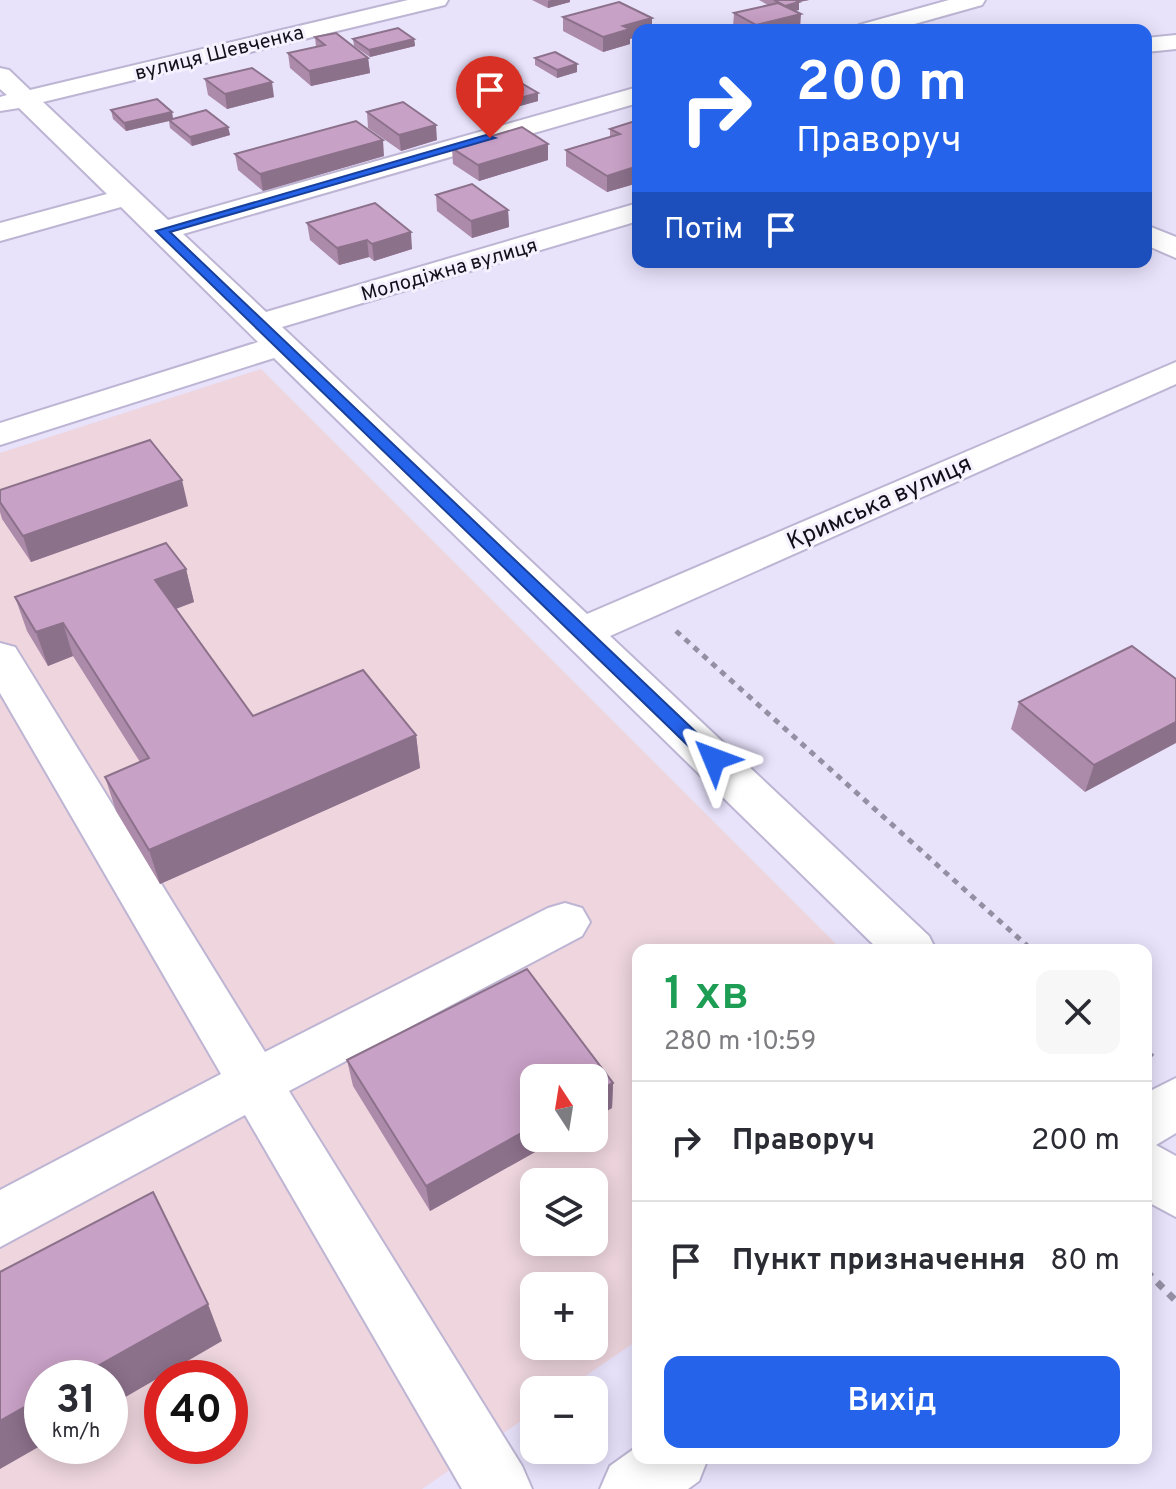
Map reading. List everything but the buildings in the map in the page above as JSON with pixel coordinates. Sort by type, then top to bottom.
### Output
[{"type":"street","points":[[323,0],[353,19]]},
{"type":"street","name":"вулиця Шевченка","points":[[12,102],[437,0]]},
{"type":"street","points":[[888,24],[974,0]]},
{"type":"street","points":[[1152,44],[1176,42]]},
{"type":"street","points":[[0,75],[12,102],[126,197],[905,944]]},
{"type":"street","points":[[162,231],[632,97]]},
{"type":"street","points":[[0,232],[126,197]]},
{"type":"street","name":"Молодіжна вулиця","points":[[0,434],[270,334],[632,214]]},
{"type":"street","points":[[1152,237],[1176,249]]},
{"type":"street","name":"Кримська вулиця","points":[[582,632],[1176,372]]},
{"type":"street","points":[[0,657],[499,1489]]},
{"type":"street","points":[[0,1220],[565,922]]},
{"type":"street","points":[[1152,1120],[1176,1102]]},
{"type":"street","points":[[1152,1171],[1176,1191]]},
{"type":"street","points":[[633,1489],[668,1464]]},
{"type":"path","points":[[645,604],[1025,944]]},
{"type":"path","points":[[1152,1277],[1176,1301]]},
{"type":"shaded area","points":[[261,369],[836,944],[632,944],[632,1344],[585,1376],[520,1376],[520,1422],[422,1489],[0,1489],[0,453]]},
{"type":"route","points":[[490,138],[162,231],[714,759]]}]
